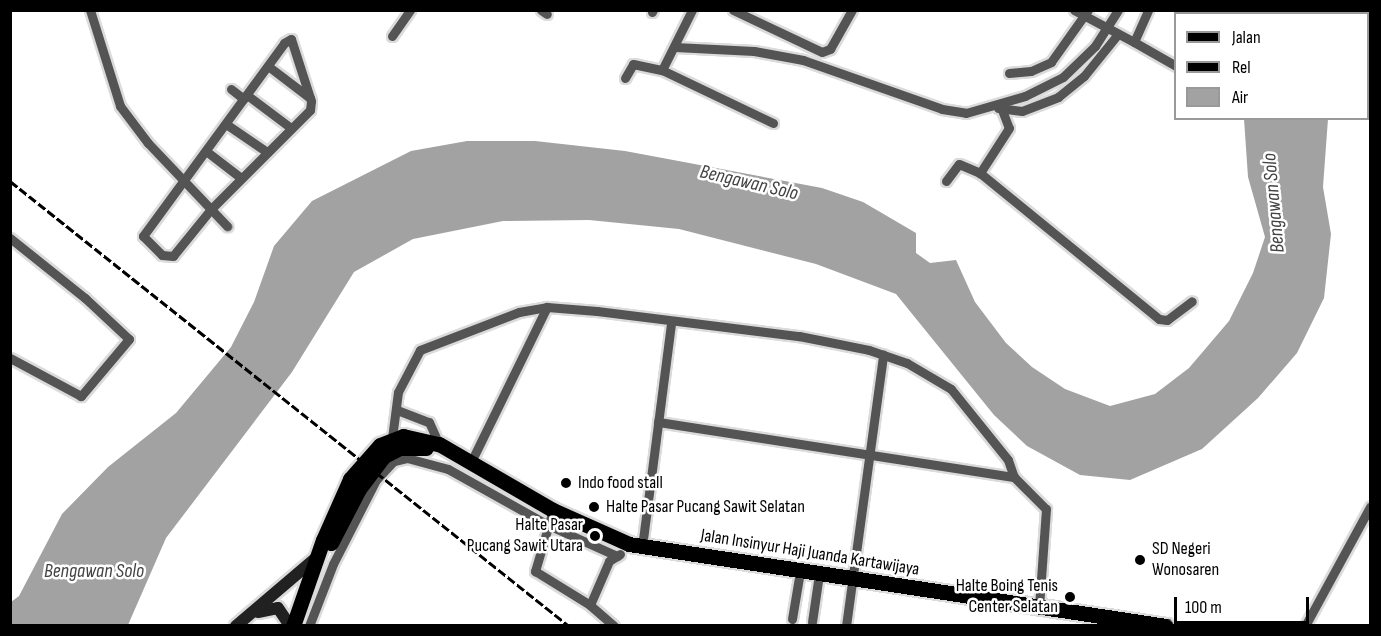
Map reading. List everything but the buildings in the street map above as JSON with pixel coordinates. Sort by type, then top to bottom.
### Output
[{"type":"main road","name":"Jalan Insinyur Haji Juanda Kartawijaya","points":[[292,626],[321,554],[323,540],[350,479],[372,452],[392,438],[415,436],[439,444],[468,463],[553,510],[635,545],[1039,607],[1098,621],[1166,626]]},
{"type":"main road","name":"Jalan Insinyur Haji Juanda Kartawijaya","points":[[321,554],[342,534],[366,477],[394,450],[423,447],[468,463]]},
{"type":"main road","points":[[240,623],[321,554]]},
{"type":"main road","points":[[240,623],[274,607],[285,613],[292,626]]},
{"type":"street","points":[[90,10],[120,106],[170,165],[227,226]]},
{"type":"street","points":[[392,36],[410,10]]},
{"type":"street","points":[[662,70],[692,10]]},
{"type":"street","points":[[733,10],[802,46],[828,51],[852,10]]},
{"type":"street","points":[[1074,10],[1086,13],[1108,29],[1174,65]]},
{"type":"street","points":[[999,109],[1055,82],[1076,67],[1108,29],[1119,10]]},
{"type":"street","points":[[1134,42],[1148,10]]},
{"type":"street","points":[[1009,73],[1031,71],[1052,62],[1086,13]]},
{"type":"street","points":[[675,47],[754,51],[803,60],[955,112],[999,109],[1022,111],[1048,101],[1084,76],[1118,34]]},
{"type":"street","points":[[291,39],[310,98],[310,110],[211,209],[173,256],[162,255],[145,241],[145,234],[268,66],[284,43],[291,39]]},
{"type":"street","points":[[802,46],[803,60]]},
{"type":"street","points":[[625,78],[633,64],[662,70],[773,123]]},
{"type":"street","points":[[268,66],[310,98]]},
{"type":"street","points":[[1048,101],[1055,82]]},
{"type":"street","points":[[231,89],[291,128]]},
{"type":"street","points":[[999,109],[1009,128]]},
{"type":"street","points":[[980,173],[1022,111]]},
{"type":"street","points":[[226,124],[267,152]]},
{"type":"street","points":[[206,152],[241,178]]},
{"type":"street","points":[[946,181],[959,164],[980,173],[1159,319],[1167,320],[1192,301]]},
{"type":"street","points":[[10,238],[86,298],[129,339],[81,396],[10,358]]},
{"type":"street","points":[[468,463],[547,308]]},
{"type":"street","points":[[392,438],[398,392],[420,350],[508,316],[547,308],[799,336],[883,355],[908,363],[951,389],[1008,460],[1014,477],[1041,502],[1048,516],[1039,607]]},
{"type":"street","points":[[590,605],[609,561],[635,545],[658,422],[671,323]]},
{"type":"street","points":[[846,626],[854,579],[866,455],[883,355]]},
{"type":"street","points":[[397,410],[429,422],[439,444]]},
{"type":"street","points":[[658,422],[1014,477]]},
{"type":"street","points":[[309,626],[342,534],[376,480],[394,461],[407,458],[448,469],[548,525],[617,556]]},
{"type":"street","points":[[1305,626],[1371,507]]},
{"type":"street","points":[[553,510],[535,571],[590,605],[614,626]]},
{"type":"street","points":[[792,619],[800,571]]},
{"type":"street","points":[[812,622],[819,574]]},
{"type":"water","name":"Bengawan Solo","points":[[1244,120],[1328,120],[1323,187],[1331,234],[1324,298],[1297,353],[1258,398],[1202,449],[1130,480],[1080,475],[1027,446],[994,415],[896,294],[816,264],[679,229],[589,220],[503,221],[413,239],[354,272],[292,372],[166,538],[128,625],[11,625],[11,602],[19,596],[62,514],[108,467],[176,413],[231,347],[254,302],[274,246],[312,201],[411,151],[467,141],[535,141],[625,151],[822,188],[863,202],[916,233],[916,253],[930,263],[956,260],[975,302],[1006,343],[1032,367],[1065,389],[1110,406],[1155,394],[1189,368],[1229,321],[1253,273],[1265,237],[1248,177]]},
{"type":"railway","points":[[10,181],[569,626]]},
{"type":"place","name":"Indo food stall","points":[[566,483]]},
{"type":"place","name":"Halte Pasar Pucang Sawit Selatan","points":[[594,507]]},
{"type":"place","name":"Halte Pasar Pucang Sawit Utara","points":[[595,536]]},
{"type":"place","name":"SD Negeri Wonosaren","points":[[1140,560]]},
{"type":"place","name":"Halte Boing Tenis Center Selatan","points":[[1070,597]]}]
